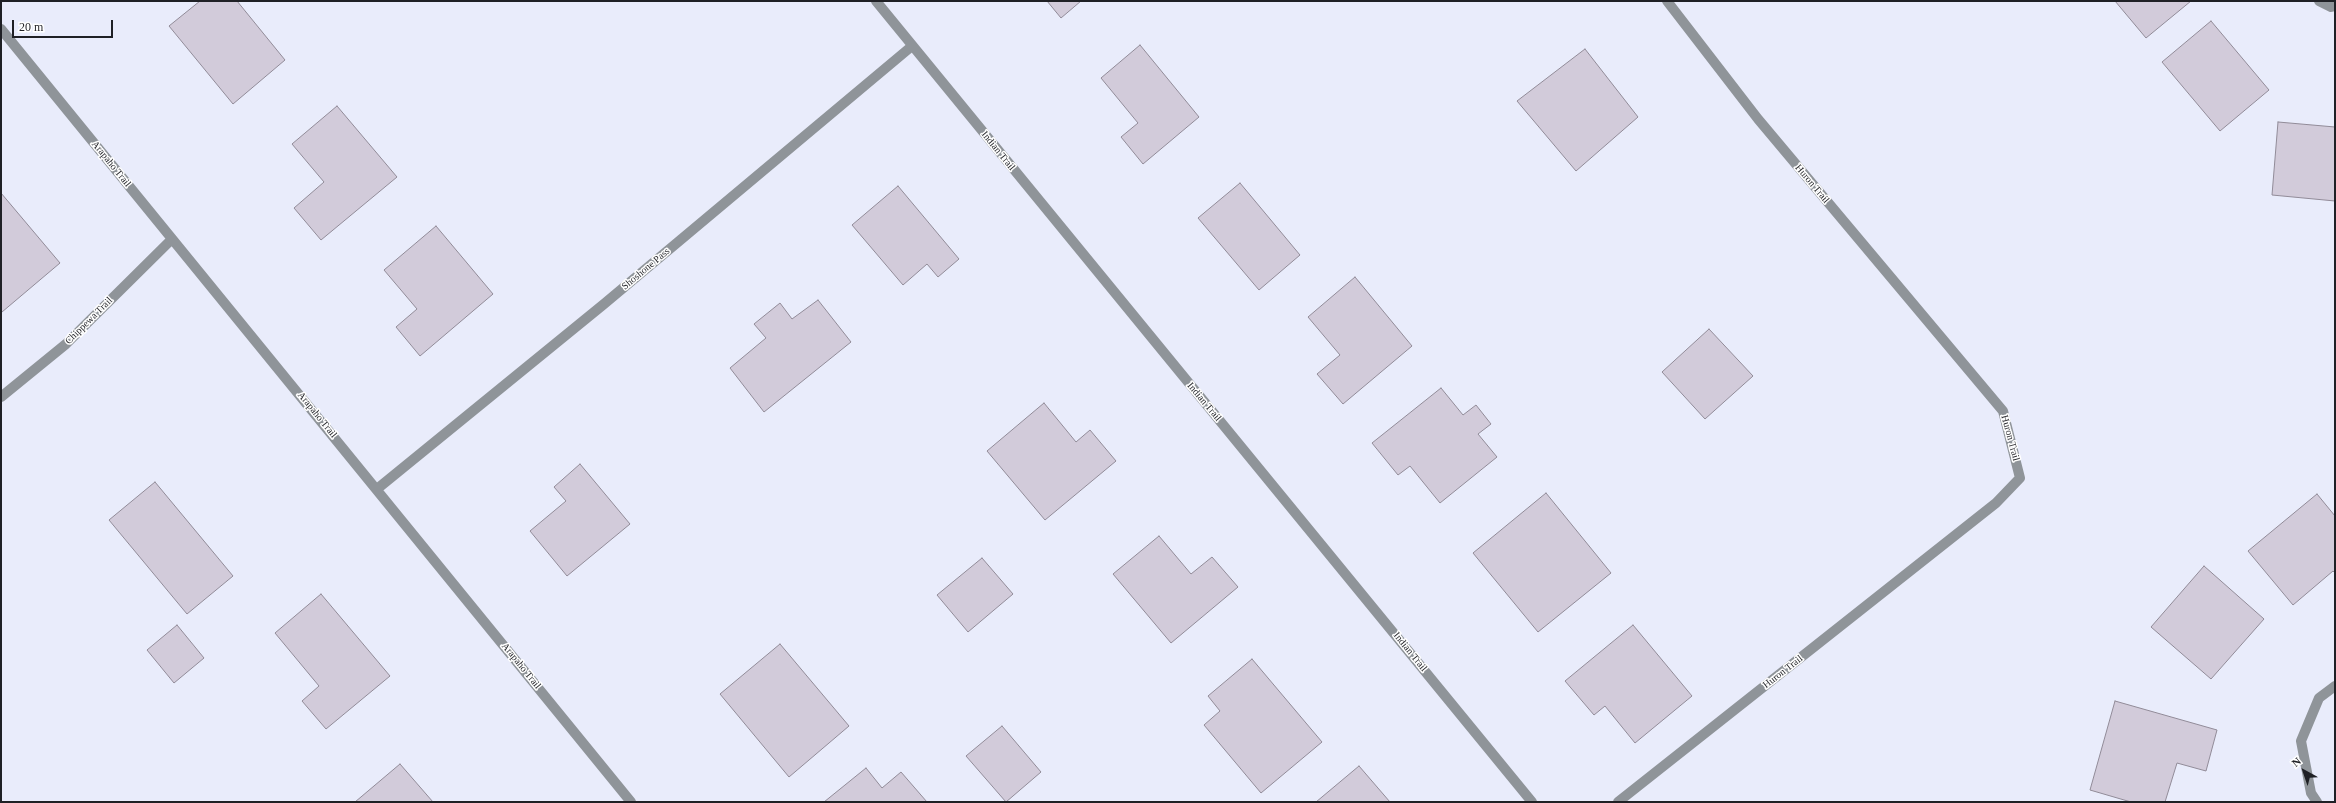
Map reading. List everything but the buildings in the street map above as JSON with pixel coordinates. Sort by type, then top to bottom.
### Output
[{"type":"street","name":"Indian Trail","points":[[876,1],[1532,802]]},
{"type":"street","name":"Huron Trail","points":[[1618,802],[1996,503],[2020,478],[2003,411],[1758,119],[1667,1]]},
{"type":"street","points":[[2320,1],[2331,7],[2335,6]]},
{"type":"street","name":"Arapaho Trail","points":[[1,29],[631,802]]},
{"type":"street","name":"Shoshone Pass","points":[[377,489],[610,299],[912,46]]},
{"type":"street","name":"Chippewa Trail","points":[[1,397],[66,344],[172,238]]},
{"type":"street","points":[[2317,802],[2311,793],[2301,741],[2319,698],[2335,686]]}]
